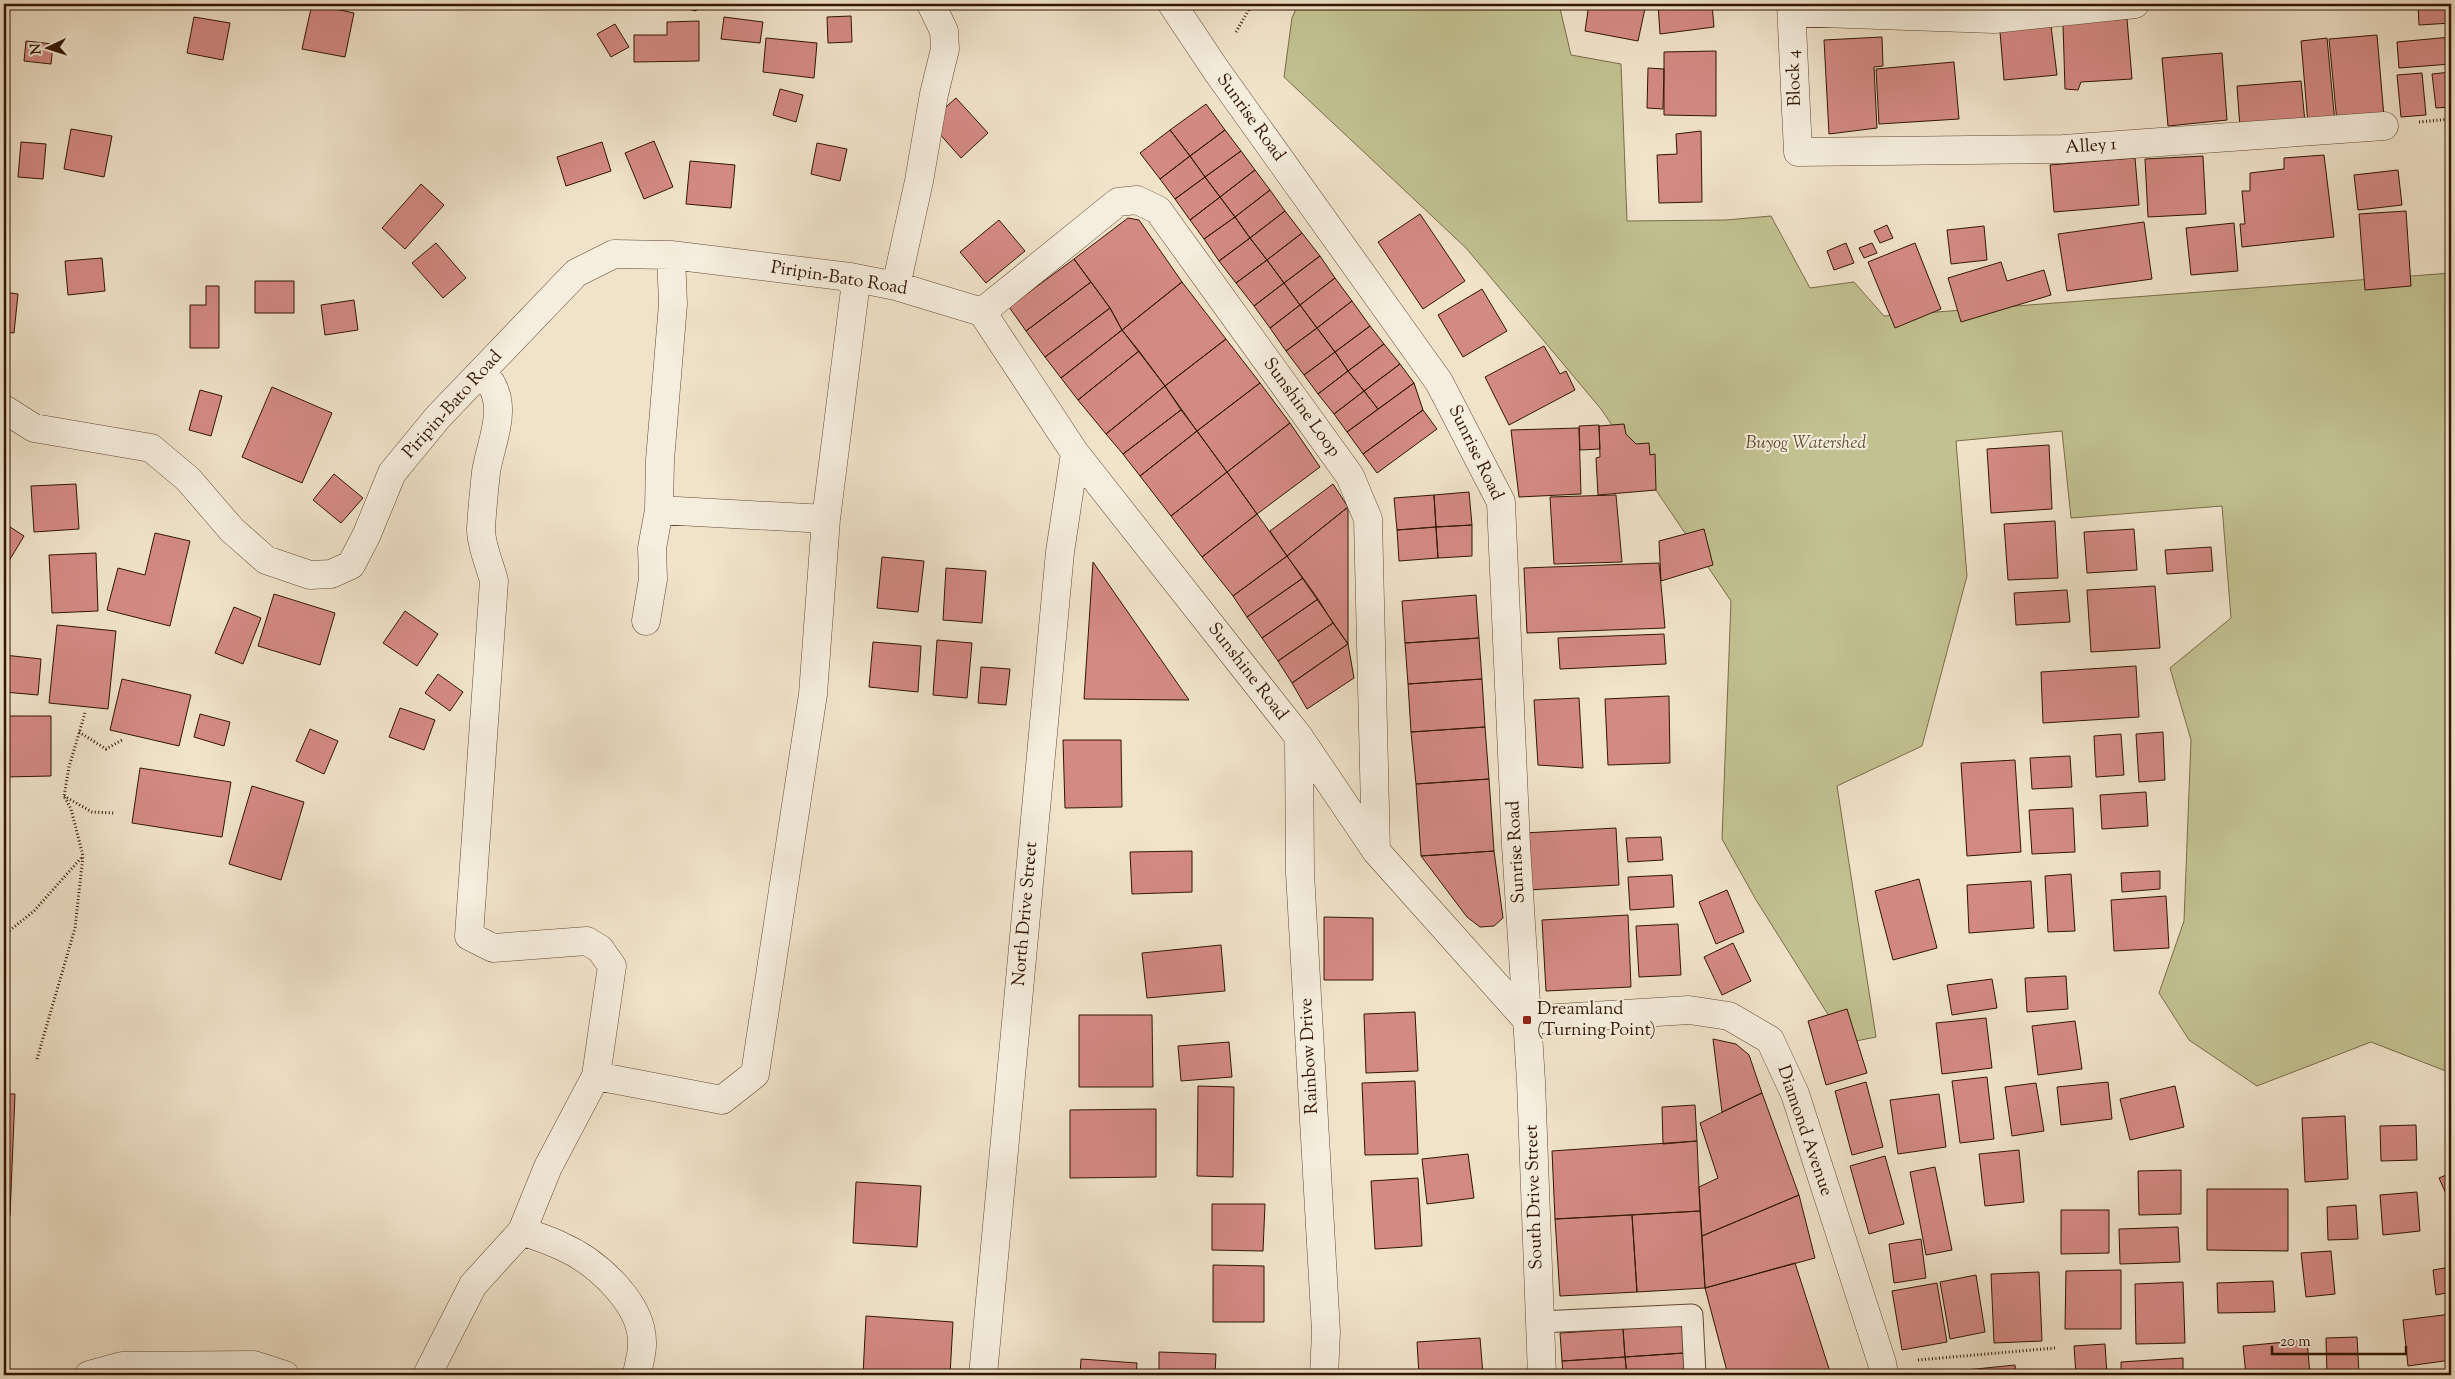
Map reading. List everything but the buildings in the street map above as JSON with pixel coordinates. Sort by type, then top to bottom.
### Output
[{"type":"street","points":[[896,286],[919,181],[934,94],[945,49],[944,31],[931,4]]},
{"type":"street","name":"Sunrise Road","points":[[1172,4],[1216,70],[1440,382],[1501,502],[1516,846],[1527,1020]]},
{"type":"street","points":[[1791,8],[1994,19],[2135,4]]},
{"type":"street","name":"Block 4","points":[[1791,8],[1798,152]]},
{"type":"street","name":"Alley 1","points":[[1798,152],[2063,149],[2384,126]]},
{"type":"street","name":"Sunshine Loop","points":[[982,312],[1118,202],[1137,200],[1158,210],[1350,476],[1368,520],[1376,851]]},
{"type":"street","name":"Piripin-Bato Road","points":[[4,409],[34,428],[150,448],[188,479],[232,530],[266,560],[310,575],[331,574],[351,565],[368,534],[392,473],[438,417],[576,273],[614,254],[671,255],[850,277],[896,286],[982,312]]},
{"type":"street","points":[[646,621],[652,579],[652,548],[659,510],[660,460],[672,304],[671,255]]},
{"type":"street","points":[[596,1076],[722,1100],[755,1074],[813,694],[826,520],[855,290],[850,277]]},
{"type":"street","name":"Sunshine Road","points":[[982,312],[1075,453],[1298,737],[1376,851],[1527,1020]]},
{"type":"street","points":[[427,1375],[473,1285],[522,1231],[548,1167],[596,1076],[612,966],[600,949],[587,941],[493,948],[469,936],[494,581],[481,532],[487,470],[497,430],[498,401],[492,382],[482,371]]},
{"type":"street","name":"North Drive Street","points":[[983,1375],[1060,552],[1075,453]]},
{"type":"street","points":[[659,510],[826,520]]},
{"type":"street","name":"Rainbow Drive","points":[[1298,737],[1300,873],[1326,1332],[1324,1375]]},
{"type":"street","name":"Diamond Avenue","points":[[1527,1020],[1689,1010],[1729,1016],[1770,1040],[1795,1094],[1883,1369]]},
{"type":"street","name":"South Drive Street","points":[[1527,1020],[1542,1375]]},
{"type":"street","points":[[522,1231],[563,1246],[602,1271],[625,1298],[638,1320],[642,1344],[637,1375]]},
{"type":"street","points":[[89,1375],[122,1366],[254,1365],[285,1375]]},
{"type":"lane","points":[[1539,1322],[1692,1315],[1695,1375]]},
{"type":"path","points":[[37,1059],[75,928],[83,856],[71,809],[64,796],[85,713]]},
{"type":"path","points":[[79,732],[106,749],[122,740]]},
{"type":"path","points":[[64,796],[92,812],[114,813]]},
{"type":"path","points":[[4,935],[34,911],[83,856]]},
{"type":"path","points":[[1883,1369],[2055,1348]]},
{"type":"green space","name":"Buyog Watershed","points":[[1298,4],[1559,4],[1571,55],[1621,64],[1627,221],[1726,220],[1771,216],[1810,288],[1854,282],[1884,316],[2451,273],[2451,1073],[2371,1042],[2257,1086],[2189,1040],[2159,993],[2184,921],[2191,740],[2170,668],[2231,618],[2222,506],[2071,518],[2062,431],[1956,441],[1967,576],[1922,746],[1837,786],[1876,1037],[1846,1043],[1756,900],[1722,839],[1731,601],[1601,409],[1466,248],[1284,77],[1292,18]]},
{"type":"place","name":"Dreamland (Turning Point)","points":[[1527,1020]]}]
